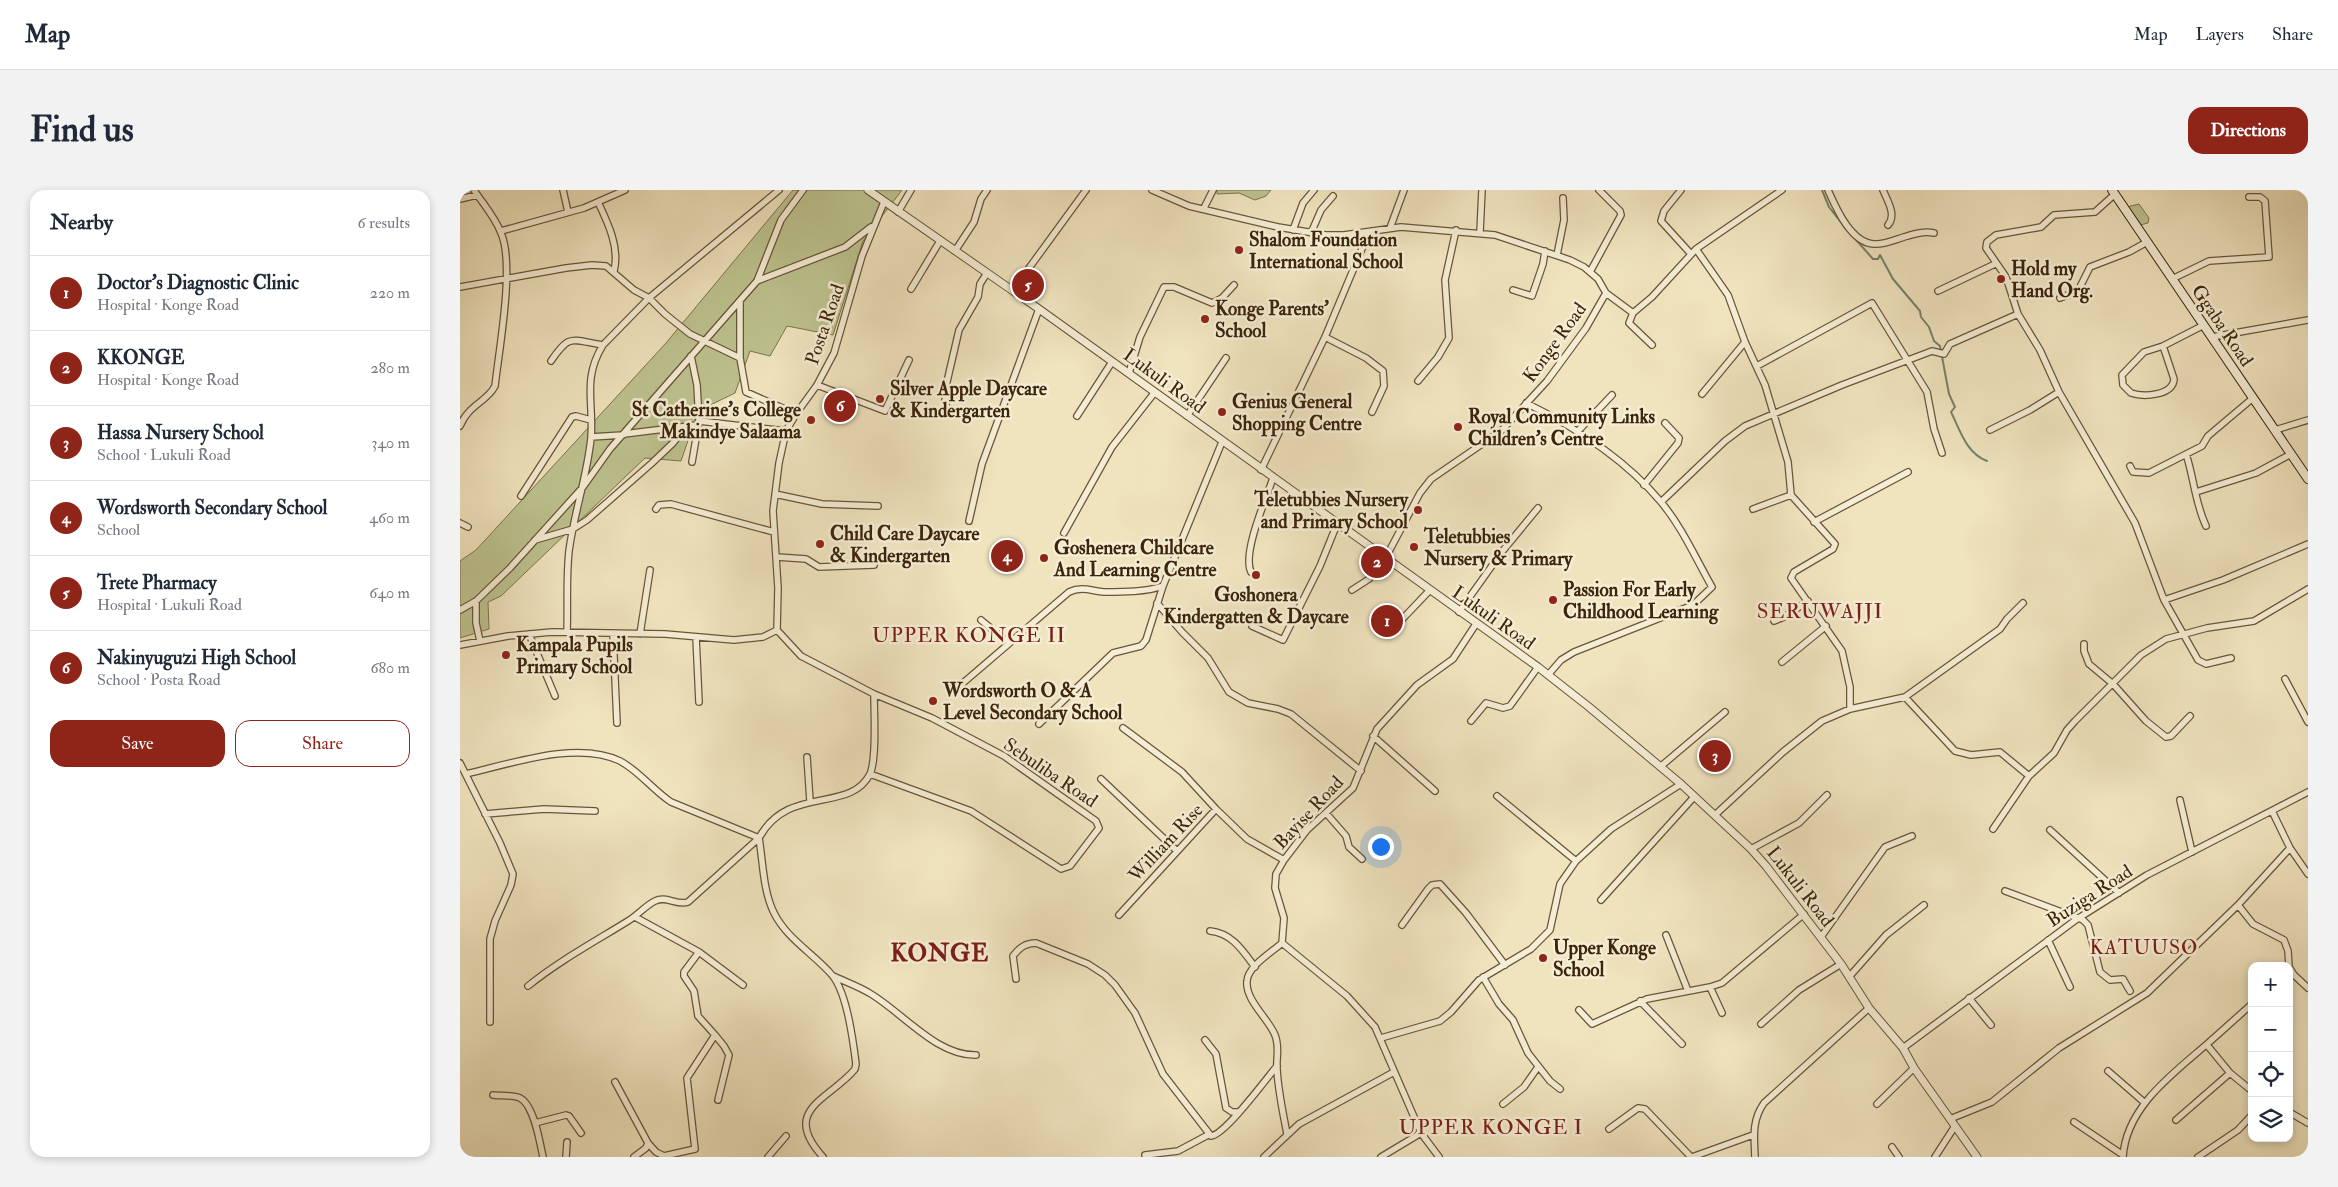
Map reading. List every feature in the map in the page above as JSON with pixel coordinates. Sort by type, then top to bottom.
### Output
[{"type":"main road","name":"Ggaba Road","points":[[2113,192],[2308,479]]},
{"type":"street","points":[[563,190],[568,212]]},
{"type":"street","points":[[501,231],[568,212],[625,190]]},
{"type":"street","points":[[567,632],[568,568],[573,529],[583,487],[591,437],[589,380],[603,345],[649,298],[779,190]]},
{"type":"street","points":[[460,610],[476,600],[510,568],[583,487],[623,434],[756,281],[781,220],[804,190]]},
{"type":"street","name":"Lukuli Road","points":[[868,190],[1013,290],[1458,612],[1538,667],[1681,784],[1751,849],[1804,914],[1841,964],[1869,1008],[1903,1048],[1914,1068],[1977,1157]]},
{"type":"street","points":[[898,212],[911,190]]},
{"type":"street","points":[[955,251],[974,222],[981,199],[987,190]]},
{"type":"street","points":[[1013,290],[1086,190]]},
{"type":"street","points":[[1152,190],[1180,203],[1311,233],[1344,235],[1390,228],[1480,232],[1509,238],[1557,256],[1590,272],[1598,279],[1606,293]]},
{"type":"street","points":[[1204,208],[1213,190]]},
{"type":"street","points":[[1293,230],[1303,203],[1314,190]]},
{"type":"street","points":[[1390,228],[1404,190]]},
{"type":"street","points":[[1480,232],[1482,190]]},
{"type":"street","points":[[1590,272],[1621,215],[1620,211],[1599,190]]},
{"type":"street","points":[[1681,190],[1664,211],[1661,221],[1691,254]]},
{"type":"street","points":[[1652,344],[1629,323],[1633,313],[1652,297],[1696,249],[1782,190]]},
{"type":"street","points":[[1828,190],[1837,210],[1854,234],[1869,244],[1880,244],[1924,232],[1934,233]]},
{"type":"street","points":[[1883,190],[1892,213],[1891,222],[1888,225]]},
{"type":"street","points":[[2113,192],[2095,212],[2054,215],[2037,229],[1992,236],[1986,244],[1995,264],[2006,277],[2018,314],[2040,350],[2059,392],[2135,523],[2164,600],[2183,633],[2201,663],[2206,664],[2231,658]]},
{"type":"street","points":[[460,199],[476,193],[501,231],[505,246],[507,280],[495,386],[492,392],[466,412],[460,426]]},
{"type":"street","points":[[1311,233],[1321,210],[1333,196]]},
{"type":"street","points":[[2172,279],[2210,261],[2269,257],[2265,201],[2260,197],[2249,197]]},
{"type":"street","points":[[1557,256],[1564,220],[1564,198]]},
{"type":"street","points":[[598,202],[613,241],[616,262],[614,272]]},
{"type":"street","name":"Posta Road","points":[[777,630],[777,557],[774,532],[775,494],[786,431],[818,385],[834,353],[873,226],[884,202]]},
{"type":"street","points":[[756,281],[845,247],[873,226]]},
{"type":"street","points":[[1418,381],[1438,357],[1449,338],[1445,280],[1456,230]]},
{"type":"street","points":[[1261,470],[1325,337],[1369,232]]},
{"type":"street","points":[[911,289],[940,241]]},
{"type":"street","points":[[2060,298],[2078,291],[2090,267],[2129,252],[2147,242]]},
{"type":"street","points":[[1696,249],[1728,295],[1744,342],[1757,366],[1774,413],[1790,468],[1791,495],[1835,545],[1833,549],[1792,574],[1792,581],[1826,626],[1842,651],[1850,687],[1850,709]]},
{"type":"street","points":[[1513,290],[1532,296],[1543,264],[1545,251]]},
{"type":"street","points":[[1938,291],[1995,264]]},
{"type":"street","points":[[460,286],[592,265],[606,266],[634,290],[649,298],[677,324],[704,341],[740,358]]},
{"type":"street","points":[[948,410],[945,402],[946,386],[959,330],[978,297],[980,284],[987,273]]},
{"type":"street","points":[[1128,373],[1140,337],[1164,287],[1174,287],[1212,303],[1222,298],[1234,286]]},
{"type":"street","name":"Konge Road","points":[[1352,590],[1369,579],[1386,559],[1420,494],[1431,479],[1501,431],[1565,358],[1606,293],[1633,313]]},
{"type":"street","points":[[740,300],[740,358],[746,392],[796,414]]},
{"type":"street","points":[[1757,366],[1872,303],[1927,392],[1934,429],[1942,453]]},
{"type":"street","points":[[969,521],[982,464],[1039,309]]},
{"type":"street","points":[[1661,502],[1735,433],[1774,413],[1907,361],[1934,351],[1944,354],[1950,344],[2018,314]]},
{"type":"street","points":[[2212,337],[2308,320]]},
{"type":"street","points":[[2163,346],[2174,378],[2174,384],[2151,395],[2130,393],[2122,379],[2125,370],[2144,352],[2163,346],[2204,325]]},
{"type":"street","points":[[1325,337],[1366,358],[1383,371],[1384,386],[1372,412]]},
{"type":"street","points":[[551,362],[563,344],[571,340],[603,345]]},
{"type":"street","points":[[1702,394],[1744,342]]},
{"type":"street","points":[[691,356],[697,385],[698,423],[692,462]]},
{"type":"street","points":[[1187,416],[1226,358]]},
{"type":"street","points":[[818,385],[873,408],[885,410],[909,360]]},
{"type":"street","points":[[1077,416],[1112,362]]},
{"type":"street","points":[[1064,533],[1112,447],[1155,392]]},
{"type":"street","points":[[1990,430],[2030,410],[2059,392]]},
{"type":"street","points":[[1578,431],[1612,395]]},
{"type":"street","points":[[2130,466],[2133,472],[2149,473],[2202,446],[2208,436],[2252,398]]},
{"type":"street","points":[[1526,403],[1578,431],[1618,461],[1644,485],[1661,502],[1678,525],[1712,587],[1693,605],[1574,652],[1561,660],[1548,675]]},
{"type":"street","points":[[521,496],[574,415],[591,420]]},
{"type":"street","points":[[2274,430],[2308,420]]},
{"type":"street","points":[[591,437],[698,423],[786,431]]},
{"type":"street","points":[[1644,485],[1678,443],[1679,438],[1665,424]]},
{"type":"street","points":[[533,541],[573,529],[587,520],[652,463],[679,436],[686,426]]},
{"type":"street","points":[[1039,724],[1113,652],[1141,646],[1146,640],[1163,586],[1222,442]]},
{"type":"street","points":[[2186,454],[2196,492],[2197,507],[2206,526]]},
{"type":"street","points":[[2196,492],[2256,473],[2291,454]]},
{"type":"street","points":[[1814,522],[1908,472]]},
{"type":"street","points":[[1251,572],[1248,565],[1250,548],[1272,478]]},
{"type":"street","points":[[775,494],[822,504],[878,506]]},
{"type":"street","points":[[1753,509],[1791,495]]},
{"type":"street","points":[[656,509],[659,504],[671,504],[774,532]]},
{"type":"street","points":[[1458,612],[1501,553],[1538,508]]},
{"type":"street","points":[[460,523],[468,527]]},
{"type":"street","points":[[1252,626],[1283,640],[1320,566],[1337,524]]},
{"type":"street","points":[[2164,600],[2223,580],[2308,544]]},
{"type":"street","points":[[777,557],[806,559],[819,567],[874,565]]},
{"type":"street","points":[[640,634],[650,570]]},
{"type":"street","points":[[956,689],[1064,595],[1077,589],[1103,592],[1134,591],[1163,586]]},
{"type":"street","points":[[1390,632],[1429,590]]},
{"type":"street","points":[[1993,829],[2029,776],[2054,753],[2067,730],[2152,646],[2183,633],[2254,621],[2308,590]]},
{"type":"street","points":[[476,600],[476,623],[480,641]]},
{"type":"street","points":[[1774,621],[1784,618],[1808,602]]},
{"type":"street","points":[[1157,603],[1208,658],[1229,692],[1248,703],[1278,709],[1290,714],[1334,752],[1361,771]]},
{"type":"street","points":[[1714,815],[1803,735],[1822,721],[1850,709],[1905,697],[2000,629],[2006,619],[2023,603]]},
{"type":"street","points":[[981,620],[1008,643]]},
{"type":"street","name":"Bayise Road","points":[[1282,943],[1284,918],[1275,888],[1276,874],[1284,860],[1307,830],[1353,788],[1361,771],[1372,736],[1417,685],[1453,659],[1476,624]]},
{"type":"street","points":[[1782,662],[1826,626]]},
{"type":"street","points":[[460,645],[529,634],[567,632],[750,639],[763,637],[777,630]]},
{"type":"street","name":"Sebuliba Road","points":[[777,630],[801,656],[874,694],[932,718],[1004,756],[1096,821],[1099,828],[1070,866],[1061,869],[1056,868],[971,811],[870,774]]},
{"type":"street","points":[[529,634],[555,696]]},
{"type":"street","points":[[613,634],[617,723]]},
{"type":"street","points":[[696,637],[699,702]]},
{"type":"street","points":[[2084,644],[2084,651],[2090,664],[2113,684],[2146,721],[2166,737],[2172,736],[2190,716]]},
{"type":"street","points":[[1471,721],[1486,703],[1503,708],[1510,706],[1538,667]]},
{"type":"street","points":[[2285,679],[2308,722]]},
{"type":"street","points":[[528,986],[572,955],[634,917],[655,901],[661,898],[680,904],[688,902],[759,838],[764,828],[789,808],[810,801],[844,796],[860,786],[870,774],[873,761],[874,694]]},
{"type":"street","points":[[1905,697],[1955,751],[1971,755],[2000,752],[2029,776]]},
{"type":"street","points":[[1660,767],[1725,712]]},
{"type":"street","points":[[1123,728],[1182,772],[1216,809]]},
{"type":"street","points":[[1372,736],[1435,791]]},
{"type":"street","points":[[466,774],[569,752],[602,755],[621,762],[632,769],[659,794],[671,802],[759,838]]},
{"type":"street","points":[[807,757],[810,801]]},
{"type":"street","points":[[460,763],[500,842],[513,874],[511,885],[492,930],[490,1022]]},
{"type":"street","name":"Sebuliba Road","points":[[1101,779],[1176,851]]},
{"type":"street","points":[[1381,1038],[1440,1021],[1483,977],[1531,949],[1550,930],[1560,884],[1576,860],[1611,829],[1681,784]]},
{"type":"street","name":"Buziga Road","points":[[1903,1048],[2077,919],[2147,874],[2308,792]]},
{"type":"street","points":[[1751,849],[1799,823],[1827,795]]},
{"type":"street","points":[[1497,796],[1576,860]]},
{"type":"street","points":[[1601,900],[1694,797]]},
{"type":"street","points":[[2180,800],[2192,852]]},
{"type":"street","points":[[485,814],[544,809],[595,811]]},
{"type":"street","name":"William Rise","points":[[1119,915],[1216,809],[1248,839],[1284,860]]},
{"type":"street","points":[[2272,811],[2290,848],[2308,874]]},
{"type":"street","points":[[1326,813],[1346,836],[1350,846],[1362,859]]},
{"type":"street","points":[[2050,830],[2118,893]]},
{"type":"street","points":[[1821,937],[1885,846],[1912,836]]},
{"type":"street","points":[[759,838],[769,900],[775,915],[788,932],[833,976],[870,993],[943,1047],[963,1054],[976,1055]]},
{"type":"street","points":[[1950,1119],[1992,1102],[2059,1048],[2147,993],[2238,905],[2290,848]]},
{"type":"street","points":[[1402,925],[1432,884],[1440,884],[1466,913],[1505,965]]},
{"type":"street","points":[[2005,891],[2083,920],[2088,926],[2100,972],[2110,980],[2122,979],[2130,991]]},
{"type":"street","points":[[2238,905],[2253,924],[2284,940],[2288,951],[2289,962]]},
{"type":"street","points":[[1849,978],[1886,935],[1924,906]]},
{"type":"street","points":[[1579,1010],[1592,1024],[1640,1001],[1710,988],[1726,981],[1804,914]]},
{"type":"street","points":[[634,917],[698,952],[742,985]]},
{"type":"street","points":[[1210,931],[1224,934],[1230,938],[1255,967]]},
{"type":"street","points":[[1666,935],[1688,991]]},
{"type":"street","points":[[2048,940],[2070,987]]},
{"type":"street","points":[[1287,1134],[1277,1066],[1279,1051],[1274,1034],[1250,997],[1247,988],[1248,976],[1255,967],[1282,943],[1347,996],[1367,1016],[1381,1038],[1421,1133],[1439,1157]]},
{"type":"street","points":[[1016,979],[1013,956],[1018,949],[1030,944],[1036,944],[1088,964],[1105,975],[1135,1013],[1163,1074],[1208,1135]]},
{"type":"street","points":[[698,952],[684,972],[684,976],[694,991],[698,1016],[726,1049],[728,1055],[718,1100]]},
{"type":"street","points":[[1761,1024],[1799,990],[1841,964]]},
{"type":"street","points":[[2293,973],[2308,988]]},
{"type":"street","points":[[823,1157],[810,1138],[807,1117],[814,1104],[853,1072],[856,1064],[846,1012],[833,976]]},
{"type":"street","points":[[1483,977],[1499,1004],[1513,1020],[1528,1053],[1550,1081],[1560,1089]]},
{"type":"street","points":[[1710,988],[1722,1013]]},
{"type":"street","points":[[1969,998],[1991,1026]]},
{"type":"street","points":[[1640,1001],[1682,1044]]},
{"type":"street","points":[[2074,1122],[2123,1156],[2125,1138],[2132,1122],[2145,1103],[2179,1067],[2249,1007]]},
{"type":"street","points":[[1755,1157],[1754,1135],[1756,1114],[1764,1103],[1869,1008]]},
{"type":"street","points":[[615,1082],[648,1143],[656,1152],[664,1156],[695,1149],[687,1078],[715,1035]]},
{"type":"street","points":[[1205,1040],[1216,1054],[1226,1108],[1232,1112],[1239,1112]]},
{"type":"street","points":[[2206,1045],[2230,1073],[2248,1088]]},
{"type":"street","points":[[1145,1155],[1178,1151],[1208,1135],[1217,1135],[1239,1112],[1277,1066]]},
{"type":"street","points":[[1503,1104],[1524,1087],[1538,1067]]},
{"type":"street","points":[[1877,1104],[1914,1068]]},
{"type":"street","points":[[2108,1071],[2145,1103]]},
{"type":"street","points":[[1264,1157],[1287,1134],[1318,1112],[1394,1072]]},
{"type":"street","points":[[2176,1120],[2230,1073]]},
{"type":"street","points":[[493,1095],[522,1099],[535,1124],[544,1157]]},
{"type":"street","points":[[1609,1129],[1638,1108],[1645,1109],[1692,1157],[1754,1135]]},
{"type":"street","points":[[2293,1114],[2308,1122]]},
{"type":"street","points":[[535,1124],[566,1115],[569,1116],[582,1133]]},
{"type":"street","points":[[2198,1157],[2238,1130],[2248,1120]]},
{"type":"street","points":[[1935,1157],[1954,1126]]},
{"type":"street","points":[[1381,1157],[1421,1133]]},
{"type":"street","points":[[768,1157],[786,1136]]},
{"type":"street","points":[[566,1157],[567,1142]]},
{"type":"street","points":[[634,1157],[646,1148],[648,1143]]},
{"type":"street","points":[[1892,1147],[1899,1157]]},
{"type":"green space","points":[[793,190],[902,190],[863,241],[833,335],[787,326],[770,356],[750,351],[735,393],[698,411],[681,461],[645,458],[501,596],[488,602],[489,629],[460,638],[460,561],[476,550],[666,343]]},
{"type":"green space","points":[[1217,190],[1271,190],[1266,196],[1255,200],[1239,193],[1217,194]]},
{"type":"green space","points":[[2139,204],[2149,218],[2148,223],[2140,225],[2127,207]]},
{"type":"waterway","points":[[1822,190],[1829,207],[1847,230]]},
{"type":"waterway","points":[[1850,233],[1873,259],[1878,259],[1880,255],[1893,279],[1920,311],[1921,317],[1929,327],[1934,341],[1940,346],[1949,394],[1955,407],[1951,412],[1969,447],[1987,461]]},
{"type":"place","name":"Shalom Foundation International School","points":[[1239,250]]},
{"type":"place","name":"Hold my Hand Org.","points":[[2001,279]]},
{"type":"place","name":"Trete Pharmacy","points":[[1028,285]]},
{"type":"place","name":"Konge Parents' School","points":[[1205,319]]},
{"type":"place","name":"Silver Apple Daycare & Kindergarten","points":[[880,399]]},
{"type":"place","name":"Nakinyuguzi High School","points":[[840,406]]},
{"type":"place","name":"Genius General Shopping Centre","points":[[1222,412]]},
{"type":"place","name":"St Catherine's College Makindye Salaama","points":[[811,420]]},
{"type":"place","name":"Royal Community Links Children's Centre","points":[[1458,427]]},
{"type":"place","name":"Teletubbies Nursery and Primary School","points":[[1418,510]]},
{"type":"place","name":"Child Care Daycare & Kindergarten","points":[[820,544]]},
{"type":"place","name":"Teletubbies Nursery & Primary","points":[[1414,547]]},
{"type":"place","name":"Wordsworth Secondary School","points":[[1007,556]]},
{"type":"place","name":"Goshenera Childcare And Learning Centre","points":[[1044,558]]},
{"type":"place","name":"KKONGE","points":[[1377,562]]},
{"type":"place","name":"Goshonera Kindergatten & Daycare","points":[[1256,575]]},
{"type":"place","name":"Passion For Early Childhood Learning","points":[[1553,600]]},
{"type":"place","name":"Doctor's Diagnostic Clinic","points":[[1387,621]]},
{"type":"place","name":"Kampala Pupils Primary School","points":[[506,655]]},
{"type":"place","name":"Wordsworth O & A Level Secondary School","points":[[933,701]]},
{"type":"place","name":"Hassa Nursery School","points":[[1715,756]]},
{"type":"place","name":"Upper Konge School","points":[[1543,958]]},
{"type":"district","name":"SERUWAJJI","points":[[1820,611]]},
{"type":"district","name":"UPPER KONGE II","points":[[969,635]]},
{"type":"district","name":"KATUUSO","points":[[2144,947]]},
{"type":"district","name":"KONGE","points":[[940,953]]},
{"type":"district","name":"UPPER KONGE I","points":[[1491,1127]]}]
